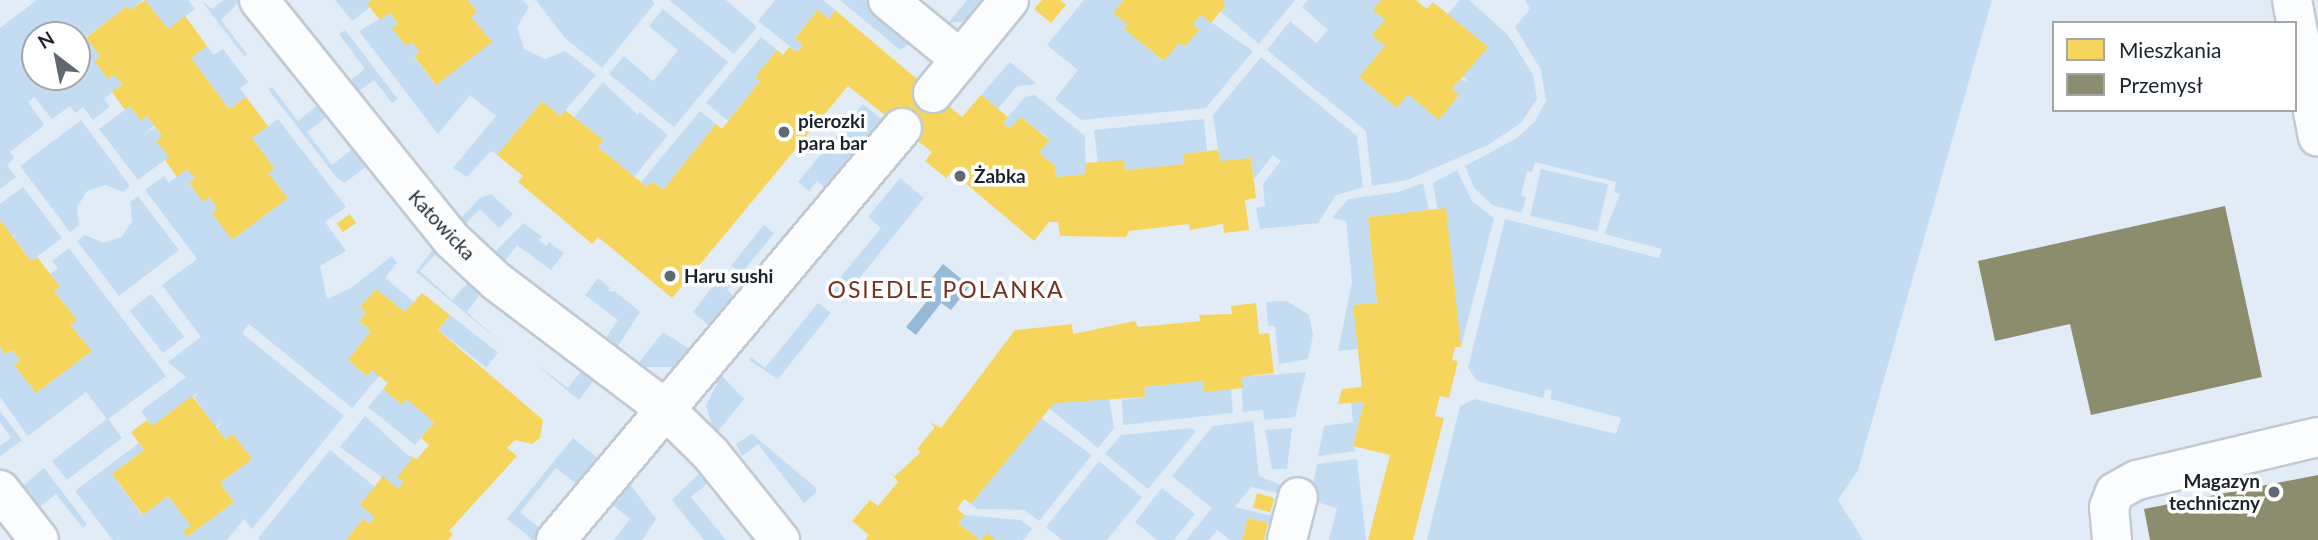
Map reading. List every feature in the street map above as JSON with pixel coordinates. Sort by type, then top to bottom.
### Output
[{"type":"street","name":"Katowicka","points":[[260,0],[452,240],[496,281],[665,408],[710,453],[780,540]]},
{"type":"street","points":[[888,0],[960,59]]},
{"type":"street","points":[[933,93],[1009,0]]},
{"type":"street","points":[[2292,0],[2296,21]]},
{"type":"street","points":[[2297,26],[2318,137]]},
{"type":"street","points":[[556,540],[902,128]]},
{"type":"street","points":[[2112,540],[2109,507],[2115,492],[2137,480],[2318,437]]},
{"type":"street","points":[[0,490],[38,540]]},
{"type":"street","points":[[1287,540],[1298,498]]},
{"type":"shaded area","points":[[37,0],[143,0],[130,10],[127,7],[91,33],[91,21],[21,21],[21,91],[91,91],[91,44],[100,56],[108,79],[114,75],[122,84],[104,99],[110,106],[93,120],[83,107],[75,113],[70,106],[52,119],[34,97],[28,102],[44,125],[10,152],[14,158],[7,165],[16,177],[0,189],[0,28]]},
{"type":"shaded area","points":[[145,0],[188,0],[195,9],[168,29]]},
{"type":"shaded area","points":[[201,0],[212,9],[224,0],[241,0],[221,20],[247,54],[244,56]]},
{"type":"shaded area","points":[[335,0],[371,0],[370,7],[352,21]]},
{"type":"shaded area","points":[[468,0],[523,0],[529,7],[517,27],[524,49],[545,59],[565,51],[596,75],[560,116],[542,101],[497,155],[491,151],[467,177],[453,168],[496,116],[470,95],[438,134],[359,31],[390,13],[398,24],[393,28],[406,46],[412,42],[420,52],[414,57],[436,85],[491,42],[471,17],[477,12]]},
{"type":"shaded area","points":[[536,0],[652,0],[655,3],[602,68],[564,37]]},
{"type":"shaded area","points":[[669,0],[726,0],[757,27],[734,54]]},
{"type":"shaded area","points":[[775,0],[823,0],[835,10],[829,19],[818,10],[795,38],[803,45],[797,52],[758,21]]},
{"type":"shaded area","points":[[840,0],[866,0],[912,42],[900,50]]},
{"type":"shaded area","points":[[967,0],[989,0],[969,21],[948,23]]},
{"type":"shaded area","points":[[1084,0],[1124,0],[1114,13],[1128,25],[1125,29],[1163,61],[1179,43],[1189,49],[1186,45],[1199,30],[1193,24],[1201,15],[1253,51],[1206,108],[1081,120],[1055,99],[1078,70],[1047,45]]},
{"type":"shaded area","points":[[1223,0],[1295,0],[1259,44],[1220,11]]},
{"type":"shaded area","points":[[1308,0],[1381,0],[1373,10],[1385,20],[1372,35],[1385,46],[1397,107],[1408,94],[1439,119],[1459,96],[1452,89],[1461,79],[1470,83],[1462,76],[1448,14],[1460,0],[1469,0],[1508,35],[1533,75],[1537,99],[1521,123],[1488,145],[1407,180],[1372,186],[1366,131],[1267,50],[1290,21],[1316,43],[1328,30],[1302,7]]},
{"type":"shaded area","points":[[1525,0],[1992,0],[1858,470],[1838,500],[1863,540],[1427,540],[1460,406],[1475,399],[1616,434],[1621,418],[1550,399],[1552,391],[1546,389],[1543,398],[1477,381],[1468,368],[1505,219],[1659,258],[1662,249],[1604,234],[1620,194],[1614,192],[1616,182],[1535,162],[1532,172],[1527,171],[1521,196],[1526,197],[1522,213],[1492,205],[1474,188],[1465,166],[1517,138],[1535,121],[1546,101],[1541,70],[1515,27],[1530,9]]},
{"type":"shaded area","points":[[663,9],[728,62],[674,127],[609,74],[624,56],[653,81],[664,68],[678,50],[649,26]]},
{"type":"shaded area","points":[[345,30],[398,99],[392,103],[374,80],[351,97],[343,86],[365,69],[339,34]]},
{"type":"shaded area","points":[[761,37],[777,50],[755,77],[760,81],[728,121],[706,103]]},
{"type":"shaded area","points":[[207,46],[214,55],[223,49],[248,82],[240,88],[246,97],[229,109],[191,58]]},
{"type":"shaded area","points":[[1261,57],[1357,136],[1363,187],[1336,195],[1318,223],[1260,229],[1256,208],[1265,206],[1263,184],[1281,161],[1273,155],[1254,179],[1251,158],[1220,161],[1213,115]]},
{"type":"shaded area","points":[[1010,62],[1037,84],[1017,86],[998,109],[981,95]]},
{"type":"shaded area","points":[[603,82],[638,115],[640,112],[668,135],[634,177],[598,147],[603,140],[574,117]]},
{"type":"shaded area","points":[[272,87],[298,121],[320,103],[329,115],[307,132],[332,165],[354,148],[368,165],[345,183],[337,178],[268,89]]},
{"type":"shaded area","points":[[1035,95],[1085,136],[1086,174],[1055,177],[1055,166],[1039,153],[1049,139],[1021,117],[1010,129],[1003,123],[1025,97]]},
{"type":"shaded area","points":[[863,104],[886,123],[829,191],[817,181],[809,191],[798,182]]},
{"type":"shaded area","points":[[130,106],[141,121],[147,116],[154,126],[144,134],[155,128],[162,136],[157,141],[169,157],[138,180],[99,129]]},
{"type":"shaded area","points":[[700,111],[716,124],[663,190],[652,181],[647,187],[641,182]]},
{"type":"shaded area","points":[[278,119],[346,207],[325,222],[346,251],[320,266],[327,299],[351,288],[392,256],[397,263],[385,278],[414,302],[405,312],[376,289],[360,307],[366,312],[359,321],[371,331],[348,360],[367,376],[372,370],[380,375],[352,408],[249,324],[242,333],[344,416],[252,529],[244,519],[227,540],[113,540],[75,491],[139,443],[144,450],[112,474],[142,515],[168,496],[191,526],[183,531],[187,537],[234,502],[220,483],[252,459],[233,434],[226,440],[217,428],[223,421],[215,427],[194,397],[200,391],[152,426],[141,411],[186,377],[168,362],[201,337],[162,285],[197,259],[145,190],[164,176],[169,183],[187,169],[195,179],[189,184],[203,201],[209,197],[217,208],[212,213],[232,240],[288,198],[268,173],[274,168],[252,138]]},
{"type":"shaded area","points":[[1204,119],[1207,151],[1183,154],[1184,164],[1125,170],[1098,162],[1094,130]]},
{"type":"shaded area","points":[[81,120],[130,186],[123,192],[105,185],[87,191],[77,207],[79,225],[70,232],[20,166]]},
{"type":"shaded area","points":[[1541,169],[1608,185],[1597,231],[1530,216]]},
{"type":"shaded area","points":[[1457,170],[1472,201],[1494,218],[1461,347],[1433,183]]},
{"type":"shaded area","points":[[900,178],[924,198],[841,301],[829,291],[881,228],[868,217]]},
{"type":"shaded area","points":[[1423,183],[1429,210],[1368,217],[1377,303],[1354,305],[1358,349],[1338,351],[1352,282],[1346,221],[1332,218],[1348,199],[1399,192]]},
{"type":"shaded area","points":[[23,187],[62,238],[31,261],[13,237],[18,233],[12,236],[0,220],[0,204]]},
{"type":"shaded area","points":[[491,194],[513,214],[499,228],[480,209],[460,229],[455,224],[480,198]]},
{"type":"shaded area","points":[[138,196],[179,250],[119,296],[77,241],[85,235],[103,243],[122,237],[132,221],[130,202]]},
{"type":"shaded area","points":[[524,223],[542,237],[539,240],[546,246],[549,242],[564,253],[551,270],[517,245],[500,267],[490,257]]},
{"type":"shaded area","points":[[764,225],[774,233],[741,274],[731,265]]},
{"type":"shaded area","points":[[435,246],[439,250],[420,271],[452,300],[471,279],[483,290],[467,312],[499,341],[416,272]]},
{"type":"shaded area","points":[[69,248],[166,376],[108,419],[122,438],[67,480],[52,461],[107,419],[86,392],[28,436],[0,397],[0,347],[5,354],[12,350],[20,360],[14,365],[36,393],[92,351],[70,325],[77,320],[54,291],[59,287],[50,274],[58,268],[52,261]]},
{"type":"shaded area","points":[[943,264],[970,286],[951,310],[941,303],[916,335],[906,327],[932,295],[924,288]]},
{"type":"shaded area","points":[[724,272],[735,280],[727,290],[739,301],[714,330],[693,312]]},
{"type":"shaded area","points":[[598,278],[610,288],[608,291],[616,292],[640,312],[614,352],[602,343],[618,320],[585,295]]},
{"type":"shaded area","points":[[151,294],[184,337],[163,353],[130,311]]},
{"type":"shaded area","points":[[1287,301],[1309,315],[1313,335],[1308,359],[1279,364],[1275,326],[1268,326],[1266,302]]},
{"type":"shaded area","points":[[818,303],[831,313],[778,379],[749,360],[751,357],[765,368]]},
{"type":"shaded area","points":[[450,315],[498,353],[486,368],[438,330]]},
{"type":"shaded area","points":[[663,332],[693,351],[673,367],[635,367]]},
{"type":"shaded area","points":[[534,363],[568,388],[585,366],[597,376],[579,400]]},
{"type":"shaded area","points":[[1306,372],[1295,417],[1264,420],[1263,410],[1243,412],[1241,377]]},
{"type":"shaded area","points":[[721,375],[744,399],[715,435],[706,406]]},
{"type":"shaded area","points":[[1203,381],[1231,389],[1233,413],[1123,425],[1122,400],[1145,397],[1144,387]]},
{"type":"shaded area","points":[[383,389],[402,405],[406,399],[434,422],[415,445],[368,407]]},
{"type":"shaded area","points":[[1109,397],[1114,428],[1098,448],[1049,408],[1054,403]]},
{"type":"shaded area","points":[[1364,402],[1353,446],[1356,451],[1318,456],[1324,426],[1353,422],[1351,403]]},
{"type":"shaded area","points":[[0,411],[22,440],[0,456],[0,446],[11,438],[0,422]]},
{"type":"shaded area","points":[[365,416],[412,459],[398,477],[404,482],[398,489],[340,447]]},
{"type":"shaded area","points":[[1041,418],[1092,455],[1039,521],[1024,510],[977,509],[971,504]]},
{"type":"shaded area","points":[[1253,421],[1259,476],[1284,486],[1282,494],[1251,487],[1235,507],[1277,517],[1275,525],[1248,518],[1242,540],[1230,540],[1217,530],[1209,540],[1186,540],[1212,508],[1172,476],[1213,426]]},
{"type":"shaded area","points":[[1191,428],[1196,431],[1148,489],[1105,454],[1121,435]]},
{"type":"shaded area","points":[[1292,428],[1287,469],[1272,469],[1265,430]]},
{"type":"shaded area","points":[[752,434],[816,488],[816,493],[804,503],[758,444],[742,456],[736,444]]},
{"type":"shaded area","points":[[573,438],[599,459],[578,485],[556,468],[520,512],[542,530],[533,540],[507,519]]},
{"type":"shaded area","points":[[330,450],[375,487],[360,505],[375,517],[369,524],[363,519],[346,540],[258,538]]},
{"type":"shaded area","points":[[1357,459],[1366,540],[1329,540],[1337,508],[1310,500],[1317,464]]},
{"type":"shaded area","points":[[1099,461],[1142,497],[1107,540],[1062,540],[1046,527]]},
{"type":"shaded area","points":[[44,468],[87,524],[83,528],[56,494],[34,511],[23,486]]},
{"type":"shaded area","points":[[704,469],[713,479],[691,497],[726,540],[704,540],[672,500]]},
{"type":"shaded area","points":[[627,480],[656,519],[642,540],[614,540],[630,519],[609,502]]},
{"type":"shaded area","points":[[1162,488],[1195,514],[1174,540],[1157,540],[1135,522]]},
{"type":"shaded area","points":[[965,515],[1021,520],[1032,529],[1023,540],[980,540],[958,523]]},
{"type":"building: Mieszkania","points":[[145,0],[168,29],[185,16],[207,46],[191,58],[229,109],[246,97],[268,126],[252,138],[274,168],[268,173],[288,198],[232,240],[212,213],[217,208],[209,197],[203,202],[189,183],[195,179],[187,169],[177,177],[165,160],[169,157],[156,141],[162,136],[147,116],[141,121],[130,106],[125,110],[112,92],[122,84],[114,75],[108,79],[94,61],[100,56],[91,44],[91,34],[127,6],[130,10]]},
{"type":"building: Mieszkania","points":[[371,0],[468,0],[477,12],[471,17],[492,42],[436,85],[414,56],[420,52],[412,42],[406,46],[392,28],[398,24],[390,13],[380,20],[367,4]]},
{"type":"building: Mieszkania","points":[[1042,0],[1060,0],[1066,5],[1051,23],[1034,9]]},
{"type":"building: Mieszkania","points":[[1124,0],[1223,0],[1225,6],[1211,23],[1201,15],[1193,24],[1199,30],[1186,45],[1189,48],[1179,43],[1164,61],[1124,29],[1128,25],[1113,13]]},
{"type":"building: Mieszkania","points":[[1381,0],[1416,0],[1427,9],[1433,2],[1488,47],[1452,89],[1459,95],[1439,120],[1408,94],[1397,108],[1359,77],[1385,46],[1372,35],[1385,20],[1373,10]]},
{"type":"building: Mieszkania","points":[[818,10],[829,19],[835,10],[962,117],[981,95],[1008,117],[1003,123],[1010,129],[1021,117],[1049,140],[1039,153],[1055,166],[1055,177],[1086,174],[1085,163],[1124,160],[1125,170],[1184,164],[1183,154],[1207,151],[1218,150],[1220,161],[1251,158],[1256,198],[1245,200],[1249,230],[1224,233],[1223,224],[1190,230],[1189,224],[1129,231],[1126,237],[1060,236],[1058,222],[1049,222],[1034,241],[952,172],[946,178],[925,161],[932,152],[848,86],[672,298],[598,237],[592,244],[518,182],[523,176],[497,155],[542,101],[560,116],[565,110],[603,140],[598,147],[647,187],[652,181],[663,190],[716,124],[722,129],[760,81],[755,77],[777,50],[783,55],[789,47],[797,52],[803,45],[795,38]]},
{"type":"building: Mieszkania","points":[[1446,208],[1461,347],[1455,347],[1452,360],[1458,361],[1449,398],[1440,396],[1435,416],[1444,418],[1413,540],[1368,540],[1390,455],[1353,446],[1364,402],[1338,404],[1342,389],[1362,387],[1353,305],[1377,303],[1368,217]]},
{"type":"building: Mieszkania","points":[[350,214],[356,223],[343,232],[337,223]]},
{"type":"building: Mieszkania","points":[[0,220],[31,261],[37,257],[60,287],[54,291],[77,320],[70,325],[92,351],[36,393],[14,365],[20,360],[12,350],[5,354],[0,347]]},
{"type":"building: Mieszkania","points":[[376,289],[405,312],[422,293],[450,315],[438,330],[543,420],[540,438],[532,444],[515,440],[507,448],[517,456],[449,531],[453,534],[448,540],[346,540],[363,519],[369,524],[375,517],[360,505],[383,476],[398,489],[404,482],[397,477],[412,459],[407,455],[417,459],[429,445],[421,438],[434,422],[406,399],[402,405],[383,389],[388,383],[372,370],[367,376],[348,360],[371,331],[359,321],[366,312],[360,307]]},
{"type":"building: Mieszkania","points":[[1256,303],[1259,334],[1269,333],[1274,373],[1241,377],[1243,388],[1204,392],[1203,381],[1144,387],[1145,397],[1054,403],[971,504],[964,499],[957,509],[965,515],[958,523],[980,540],[865,540],[869,535],[852,521],[870,500],[878,506],[898,482],[891,473],[895,476],[921,452],[917,449],[935,427],[930,422],[941,428],[1015,330],[1072,324],[1073,334],[1135,321],[1138,327],[1200,321],[1199,315],[1232,314],[1231,306]]},
{"type":"building: Mieszkania","points":[[192,396],[226,440],[233,434],[252,459],[220,483],[234,502],[187,537],[183,531],[191,526],[168,496],[143,515],[112,474],[144,450],[131,432],[147,420],[152,426]]},
{"type":"building: Mieszkania","points":[[1257,493],[1274,498],[1270,512],[1253,507]]},
{"type":"building: Mieszkania","points":[[1248,518],[1268,523],[1264,540],[1242,540]]},
{"type":"building: Mieszkania","points":[[987,533],[996,540],[981,540]]},
{"type":"building: Przemysł","points":[[2225,206],[2262,377],[2091,415],[2070,324],[1995,341],[1978,261]]},
{"type":"building: Przemysł","name":"Magazyn techniczny","points":[[2318,475],[2318,540],[2150,540],[2144,509]]},
{"type":"place","name":"pierozki para bar","points":[[784,132]]},
{"type":"place","name":"Żabka","points":[[960,176]]},
{"type":"place","name":"Haru sushi","points":[[670,276]]},
{"type":"place","name":"Magazyn techniczny","points":[[2274,492]]},
{"type":"district","name":"OSIEDLE POLANKA","points":[[946,289]]}]
